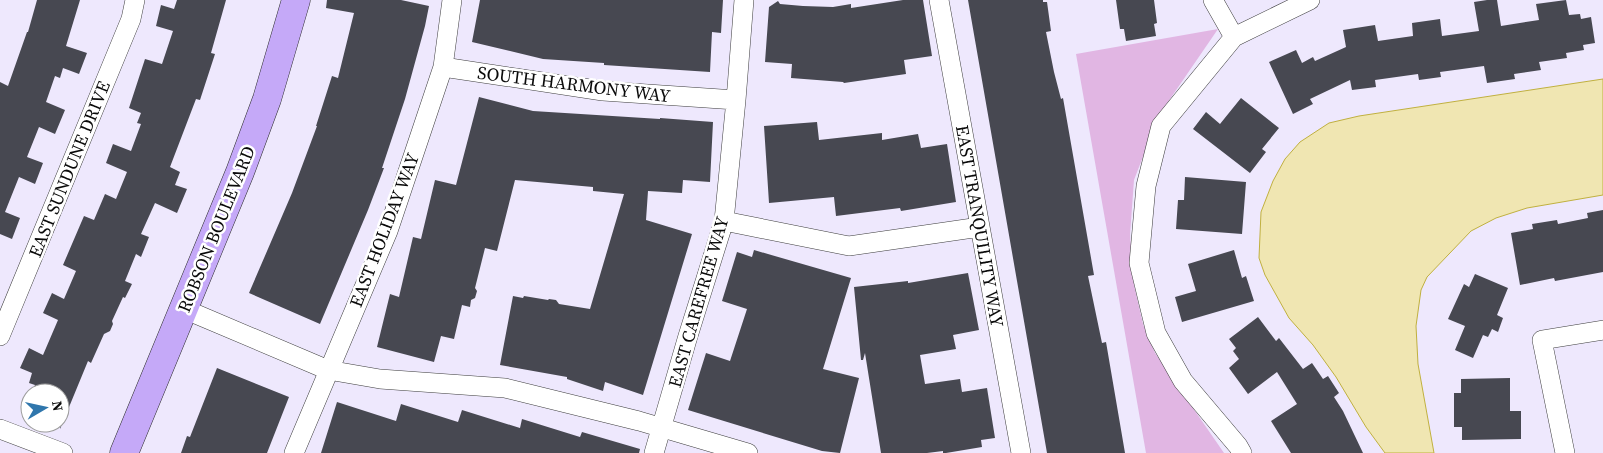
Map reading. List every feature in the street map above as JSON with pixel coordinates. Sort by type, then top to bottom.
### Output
[{"type":"street","name":"EAST SUNDUNE DRIVE","points":[[0,336],[131,19],[135,0]]},
{"type":"street","name":"ROBSON BOULEVARD","points":[[124,453],[184,309],[267,99],[296,0]]},
{"type":"street","name":"EAST HOLIDAY WAY","points":[[294,453],[388,231],[443,67],[452,0]]},
{"type":"street","name":"EAST CAREFREE WAY","points":[[654,453],[724,222],[744,0]]},
{"type":"street","name":"EAST TRANQUILITY WAY","points":[[939,0],[1021,453]]},
{"type":"street","points":[[1213,0],[1234,37]]},
{"type":"street","points":[[1242,453],[1183,381],[1156,333],[1139,263],[1146,186],[1161,126],[1234,37],[1310,0]]},
{"type":"street","name":"SOUTH HARMONY WAY","points":[[443,67],[603,91],[736,100]]},
{"type":"street","points":[[724,222],[849,246],[980,227]]},
{"type":"street","points":[[184,309],[328,370],[380,379],[505,388],[639,422],[748,453]]},
{"type":"street","points":[[1565,453],[1542,340],[1603,330]]},
{"type":"street","points":[[0,428],[63,453]]},
{"type":"shaded area","points":[[1218,29],[1159,115],[1134,180],[1130,235],[1134,285],[1143,324],[1155,353],[1224,453],[1146,453],[1076,54]]},
{"type":"shaded area","points":[[1603,79],[1603,195],[1527,208],[1496,218],[1471,231],[1427,277],[1421,290],[1416,326],[1418,364],[1434,453],[1385,453],[1366,427],[1336,377],[1313,345],[1289,318],[1265,275],[1259,258],[1261,212],[1273,181],[1285,159],[1300,142],[1329,123],[1359,116]]},
{"type":"building","points":[[37,0],[80,0],[66,46],[87,53],[79,74],[63,68],[60,78],[55,76],[46,102],[65,110],[55,134],[39,127],[27,157],[43,163],[35,184],[19,177],[5,212],[20,218],[12,239],[0,234],[0,82],[8,86],[28,32]]},
{"type":"building","points":[[177,0],[226,0],[211,53],[215,54],[200,100],[196,99],[170,167],[180,172],[175,185],[187,189],[177,213],[155,203],[141,234],[149,237],[141,257],[136,254],[125,281],[132,284],[125,298],[123,297],[112,321],[113,324],[110,331],[104,334],[91,363],[88,361],[70,405],[70,383],[29,383],[32,373],[20,368],[29,348],[43,355],[58,320],[43,313],[52,293],[64,299],[76,271],[63,265],[84,216],[94,220],[105,194],[116,199],[127,172],[106,163],[113,144],[131,151],[141,124],[137,123],[141,113],[129,108],[145,59],[162,64],[173,31],[156,26],[161,5],[174,9]]},
{"type":"building","points":[[327,0],[401,0],[429,6],[405,99],[382,168],[384,168],[320,324],[249,293],[292,193],[317,126],[332,76],[338,78],[354,13],[326,8]]},
{"type":"building","points":[[480,0],[723,0],[721,33],[712,32],[710,72],[543,59],[472,42]]},
{"type":"building","points":[[903,0],[923,0],[932,56],[904,60],[906,74],[844,83],[791,78],[792,64],[765,62],[769,7],[778,1],[780,4],[803,6],[833,7],[851,4],[851,8]]},
{"type":"building","points":[[968,0],[1043,0],[1043,2],[1047,2],[1051,31],[1046,32],[1061,99],[1063,98],[1094,275],[1088,276],[1102,343],[1106,342],[1125,453],[1047,453]]},
{"type":"building","points":[[1116,0],[1154,0],[1157,23],[1154,24],[1156,36],[1126,41],[1124,29],[1120,29]]},
{"type":"building","points":[[1497,0],[1501,26],[1539,20],[1536,4],[1566,0],[1569,15],[1580,14],[1581,19],[1591,17],[1595,43],[1583,45],[1584,50],[1566,53],[1567,58],[1539,62],[1541,70],[1514,74],[1515,79],[1487,83],[1484,66],[1440,72],[1441,77],[1419,80],[1418,74],[1375,80],[1376,87],[1352,90],[1350,80],[1310,99],[1313,104],[1293,114],[1269,62],[1296,50],[1302,63],[1313,57],[1315,61],[1346,47],[1343,30],[1375,25],[1378,41],[1413,36],[1412,23],[1440,19],[1442,36],[1479,31],[1474,2]]},
{"type":"building","points":[[479,97],[533,111],[713,122],[710,182],[683,180],[682,193],[648,191],[646,220],[692,234],[643,395],[605,382],[603,391],[567,379],[567,377],[500,365],[513,296],[556,300],[559,304],[590,309],[624,194],[593,191],[593,187],[515,180],[497,251],[485,248],[475,288],[477,291],[475,298],[471,300],[470,307],[462,305],[454,339],[441,336],[434,362],[377,347],[390,294],[399,297],[413,237],[421,239],[435,180],[456,185]]},
{"type":"building","points":[[1241,98],[1279,128],[1262,149],[1266,152],[1250,173],[1193,129],[1206,112],[1220,124]]},
{"type":"building","points":[[817,122],[819,140],[882,133],[882,140],[918,134],[921,148],[947,144],[956,202],[901,211],[900,208],[836,216],[834,197],[769,203],[764,126]]},
{"type":"building","points":[[1185,177],[1246,182],[1242,234],[1176,229],[1178,200],[1184,200]]},
{"type":"building","points":[[1603,210],[1603,272],[1555,281],[1554,278],[1520,285],[1511,233],[1533,229],[1532,224],[1557,220],[1558,224],[1588,218],[1587,213]]},
{"type":"building","points":[[754,250],[851,278],[823,369],[859,378],[840,453],[822,451],[688,410],[706,353],[730,361],[747,309],[722,301],[737,252],[752,257]]},
{"type":"building","points":[[1234,250],[1242,278],[1246,276],[1254,301],[1182,322],[1175,297],[1196,291],[1188,264]]},
{"type":"building","points":[[968,273],[979,330],[953,335],[956,349],[920,355],[925,384],[960,379],[962,392],[987,388],[995,438],[981,440],[982,447],[946,453],[943,453],[943,451],[881,453],[865,353],[863,360],[861,360],[854,287],[908,281],[908,283]]},
{"type":"building","points":[[1475,274],[1508,288],[1497,315],[1503,318],[1498,332],[1492,329],[1488,337],[1483,335],[1473,358],[1455,350],[1465,326],[1448,319],[1464,284],[1469,287]]},
{"type":"building","points":[[1258,317],[1276,341],[1279,338],[1303,369],[1312,363],[1323,379],[1328,376],[1339,393],[1334,397],[1343,411],[1363,453],[1291,453],[1271,421],[1297,404],[1277,372],[1248,394],[1229,368],[1239,359],[1233,351],[1236,348],[1229,339]]},
{"type":"building","points":[[217,368],[289,397],[267,453],[181,453],[187,436],[190,437]]},
{"type":"building","points":[[1510,378],[1510,411],[1521,411],[1521,439],[1462,440],[1462,427],[1454,427],[1454,393],[1461,393],[1461,379]]},
{"type":"building","points":[[337,402],[396,421],[401,404],[458,422],[462,410],[520,428],[522,419],[580,437],[582,432],[640,449],[639,453],[321,453]]}]
